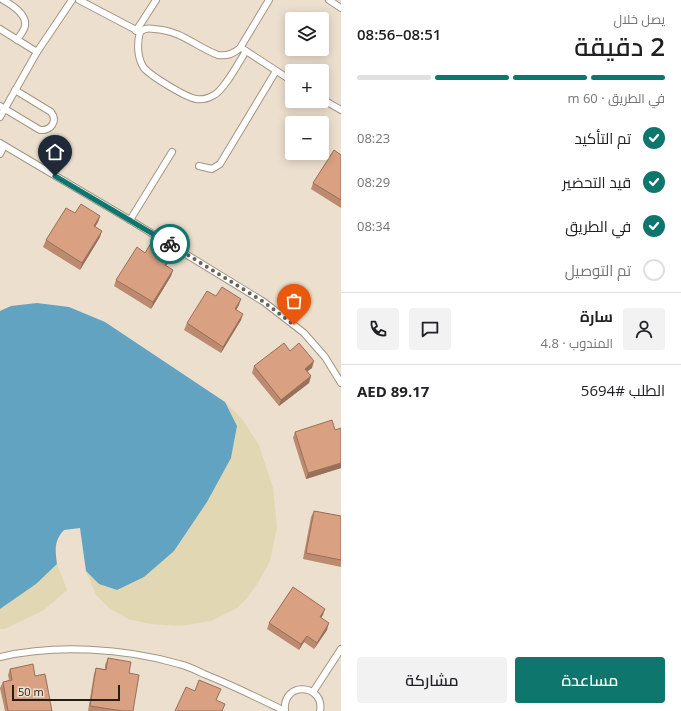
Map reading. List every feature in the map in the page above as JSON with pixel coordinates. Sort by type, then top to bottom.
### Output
[{"type":"lane","points":[[3,0],[22,15],[25,20],[25,25],[17,40]]},
{"type":"lane","points":[[0,117],[2,107],[15,90],[37,52],[72,0]]},
{"type":"lane","points":[[79,0],[138,32]]},
{"type":"lane","points":[[156,0],[138,32],[137,46],[143,67],[152,75],[181,92],[197,99],[206,98],[219,92],[246,51]]},
{"type":"lane","points":[[138,32],[151,28],[172,31],[218,55],[226,56],[234,54],[240,48],[269,0]]},
{"type":"lane","points":[[329,0],[341,8]]},
{"type":"lane","points":[[0,29],[37,52]]},
{"type":"lane","points":[[240,48],[285,77]]},
{"type":"lane","points":[[199,166],[212,169],[220,164],[276,71]]},
{"type":"lane","points":[[2,107],[40,130],[47,130],[53,125],[55,121],[51,112],[15,90]]},
{"type":"lane","points":[[329,103],[341,110]]},
{"type":"lane","points":[[0,154],[2,145],[130,220],[264,302],[304,333],[325,357],[341,383]]},
{"type":"lane","points":[[130,220],[172,152]]},
{"type":"lane","points":[[0,657],[14,654],[76,648],[138,654],[180,664],[220,680],[285,711],[286,700],[293,692],[303,689],[313,692],[318,697],[320,702],[320,711]]},
{"type":"lane","points":[[313,692],[341,649]]},
{"type":"sand","points":[[225,402],[242,419],[259,445],[273,488],[277,528],[270,561],[258,583],[247,598],[237,608],[211,621],[180,626],[150,624],[128,619],[109,608],[96,595],[86,571],[99,584],[174,551],[207,502],[231,458],[237,426]]},
{"type":"sand","points":[[57,564],[67,590],[44,610],[5,629],[0,629],[0,609],[36,584]]},
{"type":"water","points":[[37,303],[69,307],[105,322],[225,402],[237,426],[231,458],[207,502],[174,551],[144,577],[117,590],[99,584],[86,571],[80,528],[64,530],[58,538],[56,546],[57,564],[36,584],[0,609],[0,311],[11,306]]},
{"type":"building","points":[[334,150],[341,155],[341,200],[313,183]]},
{"type":"building","points":[[81,204],[100,216],[94,226],[102,231],[82,263],[46,240],[66,208],[75,213]]},
{"type":"building","points":[[151,243],[171,255],[165,265],[173,270],[153,302],[116,280],[137,247],[145,253]]},
{"type":"building","points":[[222,287],[241,299],[235,309],[243,314],[223,347],[187,323],[207,291],[216,296]]},
{"type":"building","points":[[284,343],[290,351],[299,343],[314,361],[305,369],[311,376],[281,400],[254,366]]},
{"type":"building","points":[[332,420],[335,430],[341,428],[341,463],[308,473],[295,432]]},
{"type":"building","points":[[314,511],[341,516],[341,560],[306,553]]},
{"type":"building","points":[[293,587],[325,609],[320,617],[329,623],[317,643],[307,636],[301,644],[269,623]]},
{"type":"building","points":[[108,658],[131,662],[129,673],[139,675],[133,711],[90,706],[96,668],[106,670]]},
{"type":"building","points":[[33,664],[35,676],[45,674],[52,711],[8,711],[3,682],[12,680],[10,669]]},
{"type":"building","points":[[199,680],[221,689],[216,700],[225,704],[222,711],[175,711],[186,687],[195,691]]},
{"type":"way so far","points":[[170,244],[264,302],[294,325]]},
{"type":"route","points":[[55,176],[170,244]]}]
